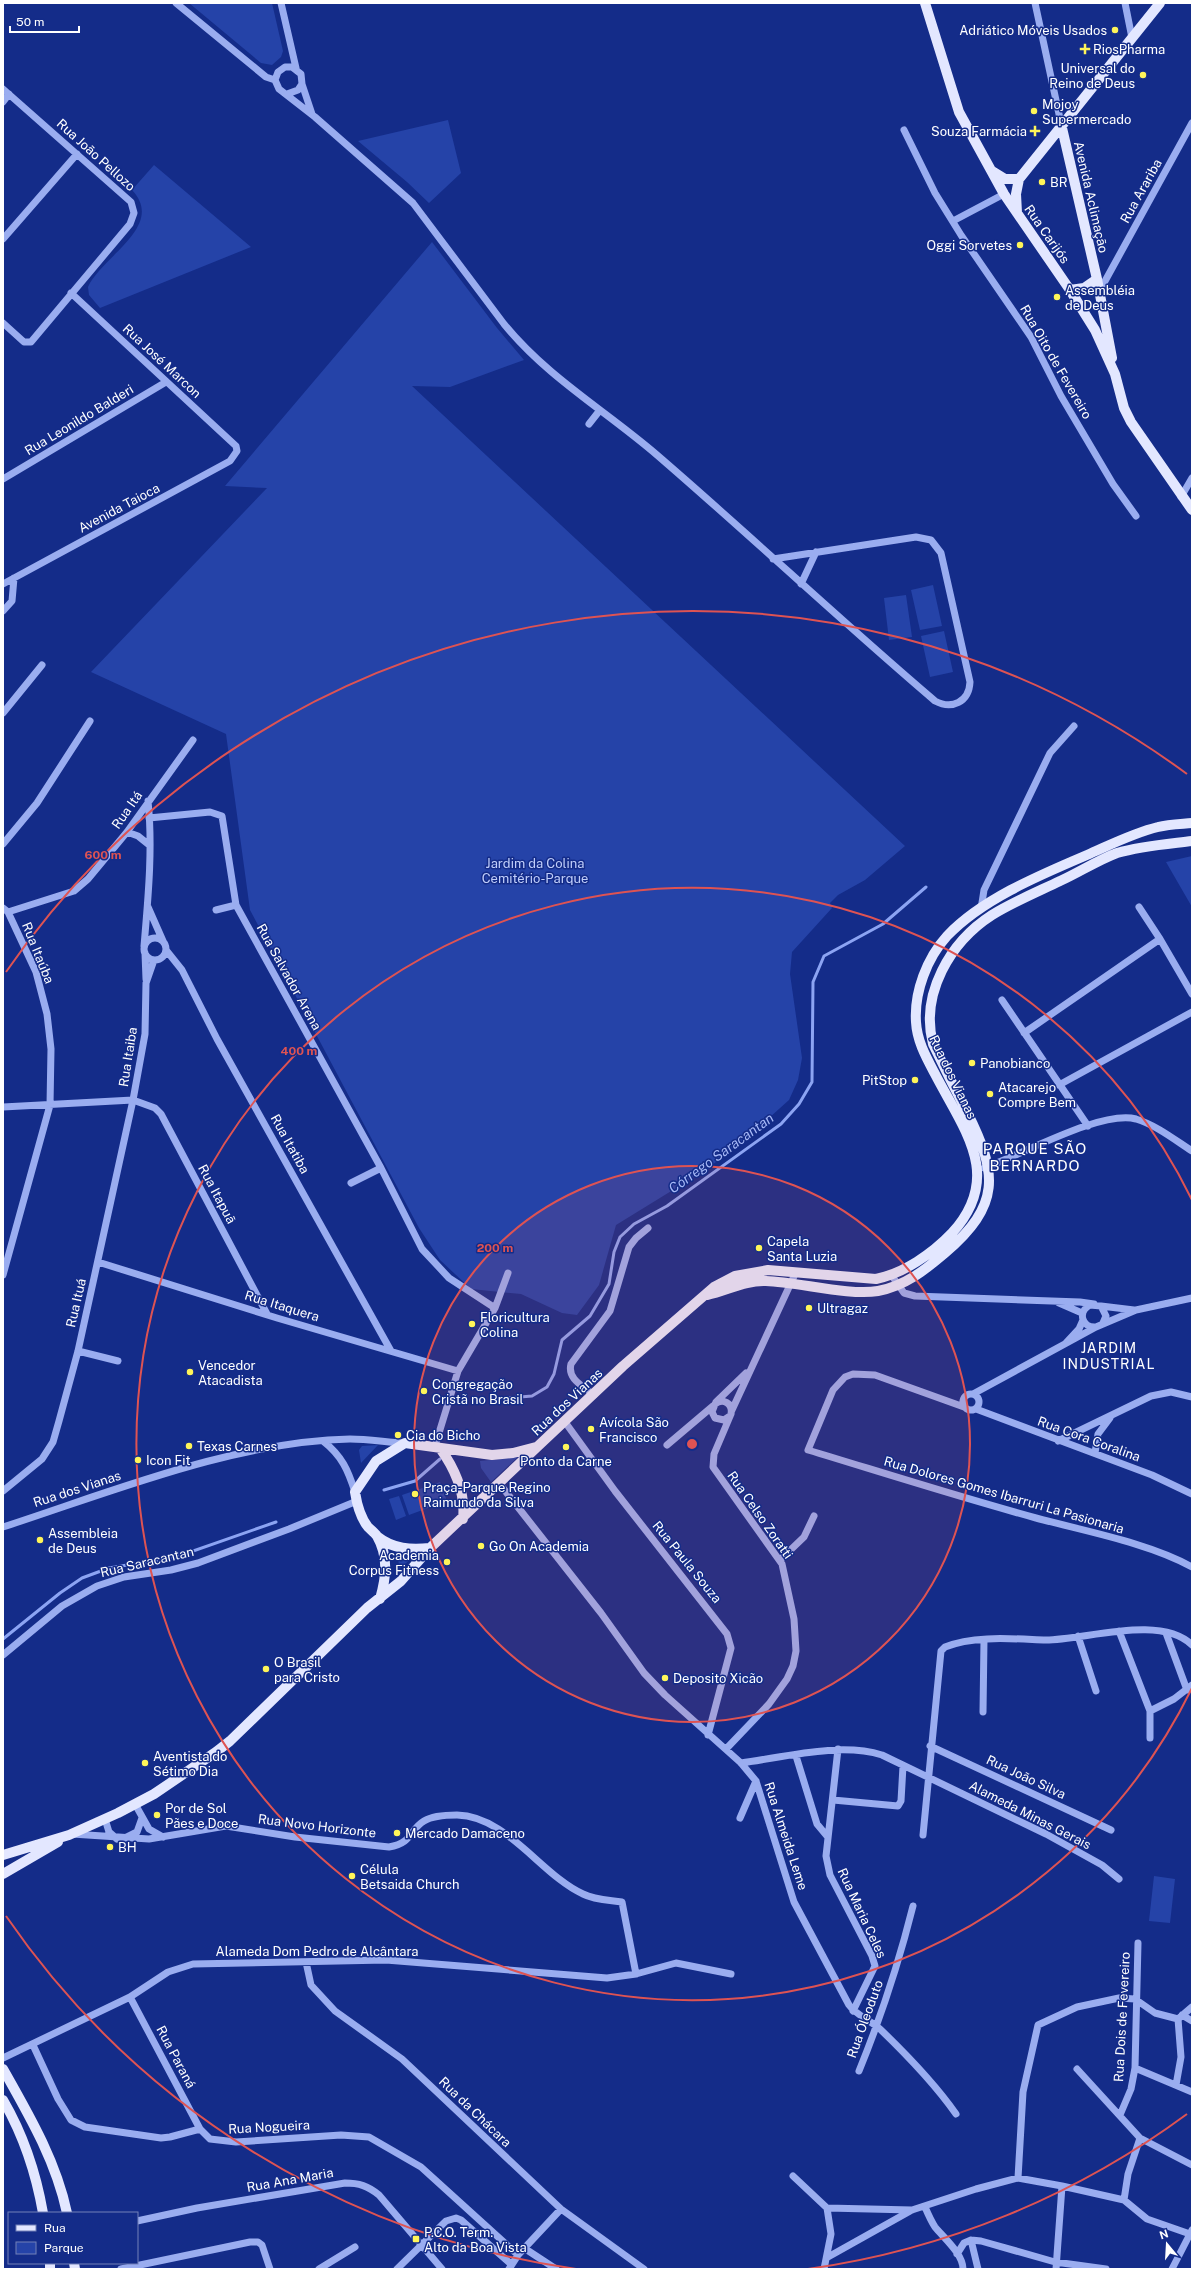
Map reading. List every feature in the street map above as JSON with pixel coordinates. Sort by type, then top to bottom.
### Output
[{"type":"main road","name":"Rua Carijós","points":[[925,3],[959,112],[989,169],[1004,194],[1070,290],[1095,330],[1115,374],[1124,408],[1131,422],[1192,510]]},
{"type":"main road","points":[[1018,214],[1016,194],[1019,179],[1062,128],[1160,3]]},
{"type":"main road","name":"Avenida Aclimação","points":[[1062,128],[1099,292],[1115,374]]},
{"type":"main road","points":[[989,169],[1005,179],[1019,179]]},
{"type":"main road","points":[[1070,290],[1084,288],[1096,279]]},
{"type":"main road","name":"Rua dos Vianas","points":[[405,1443],[497,1455],[538,1447],[594,1394],[704,1296],[722,1282],[753,1272],[796,1272],[841,1278],[876,1279],[892,1276],[924,1257],[943,1243],[960,1224],[972,1204],[976,1190],[978,1170],[975,1153],[967,1135],[924,1054],[918,1037],[916,1020],[917,997],[930,962],[946,938],[966,918],[1053,869],[1137,833],[1160,826],[1192,823]]},
{"type":"main road","name":"Rua dos Vianas","points":[[704,1296],[753,1282],[791,1283],[868,1291],[898,1286],[927,1268],[957,1243],[974,1223],[985,1202],[989,1187],[989,1166],[981,1141],[933,1044],[929,1030],[930,1002],[946,962],[958,945],[978,926],[992,915],[1032,894],[1117,853],[1192,841]]},
{"type":"main road","points":[[380,1600],[386,1574],[384,1553],[376,1536],[367,1526],[356,1497],[376,1461],[405,1443]]},
{"type":"main road","points":[[437,1447],[453,1466],[463,1502],[463,1519]]},
{"type":"main road","points":[[3,1874],[71,1835],[135,1804],[200,1763],[230,1741],[352,1622],[401,1581],[430,1548],[463,1519],[538,1447]]},
{"type":"main road","points":[[376,1536],[398,1547],[410,1549],[430,1548]]},
{"type":"main road","points":[[3,1855],[71,1835]]},
{"type":"main road","points":[[3,2069],[43,2142],[60,2186],[67,2212]]},
{"type":"main road","points":[[3,2100],[14,2120],[29,2155],[43,2212]]},
{"type":"street","points":[[176,3],[266,77],[276,80]]},
{"type":"street","points":[[281,3],[296,68],[301,74],[302,84],[312,115]]},
{"type":"street","name":"Avenida Aclimação","points":[[1035,3],[1062,128]]},
{"type":"street","points":[[1125,3],[1132,38]]},
{"type":"street","points":[[296,68],[289,66],[281,69],[276,80],[279,89],[312,115],[413,203],[516,339],[546,368],[655,454],[935,701],[942,705],[950,706],[957,704],[968,695],[970,682],[941,553],[931,540],[916,537],[773,558]]},
{"type":"street","points":[[287,94],[298,90],[302,84]]},
{"type":"street","name":"Rua João Pellozo","points":[[3,89],[131,202],[134,213],[130,224],[31,342],[24,342],[3,323]]},
{"type":"street","points":[[3,102],[9,94]]},
{"type":"street","name":"Rua Arariba","points":[[1099,292],[1192,123]]},
{"type":"street","name":"Rua Oito de Fevereiro","points":[[904,130],[935,193],[952,221],[1031,337],[1061,396],[1113,484],[1136,516]]},
{"type":"street","points":[[3,239],[77,154]]},
{"type":"street","points":[[952,221],[1004,194]]},
{"type":"street","name":"Rua José Marcon","points":[[71,293],[236,446]]},
{"type":"street","name":"Rua Leonildo Balderi","points":[[3,479],[166,382]]},
{"type":"street","points":[[589,424],[600,410]]},
{"type":"street","name":"Avenida Taioca","points":[[3,584],[230,461],[237,451],[236,446]]},
{"type":"street","points":[[1182,497],[1192,478]]},
{"type":"street","points":[[802,584],[816,552]]},
{"type":"street","points":[[3,611],[12,601],[14,578]]},
{"type":"street","points":[[3,713],[42,665]]},
{"type":"street","points":[[3,844],[33,809],[90,721]]},
{"type":"street","points":[[981,909],[984,890],[1050,753],[1074,726]]},
{"type":"street","name":"Rua Itá","points":[[5,910],[74,891],[88,879],[127,832],[193,740]]},
{"type":"street","points":[[146,983],[144,946],[147,907],[148,802]]},
{"type":"street","name":"Rua Salvador Arena","points":[[149,818],[210,812],[222,816],[236,905],[381,1168],[422,1249],[449,1278],[495,1308]]},
{"type":"street","points":[[127,832],[138,836],[148,844]]},
{"type":"street","points":[[216,910],[236,905]]},
{"type":"street","points":[[145,953],[154,960],[163,957],[166,950],[147,907]]},
{"type":"street","points":[[1139,907],[1160,939],[1192,994]]},
{"type":"street","name":"Rua Itaúba","points":[[3,1275],[50,1105],[51,1049],[47,1014],[36,972],[5,910]]},
{"type":"street","points":[[144,946],[152,938],[163,941]]},
{"type":"street","points":[[1024,1033],[1160,939]]},
{"type":"street","name":"Rua Itatiba","points":[[166,950],[182,970],[220,1045],[391,1350]]},
{"type":"street","name":"Rua Itaiba","points":[[3,1107],[133,1100],[145,1034],[146,983],[154,960]]},
{"type":"street","points":[[1002,1000],[1088,1126]]},
{"type":"street","points":[[1059,1085],[1192,1012]]},
{"type":"street","name":"Rua Ituá","points":[[3,1491],[42,1459],[53,1442],[78,1351],[133,1100]]},
{"type":"street","name":"Rua Itapuã","points":[[133,1100],[154,1108],[161,1114],[267,1314]]},
{"type":"street","points":[[978,1170],[1045,1141],[1088,1126],[1115,1119],[1136,1120],[1192,1150]]},
{"type":"street","points":[[351,1183],[381,1168]]},
{"type":"street","points":[[594,1394],[574,1379],[570,1374],[571,1364],[610,1311],[629,1247],[636,1238],[648,1228]]},
{"type":"street","name":"Rua Itaquera","points":[[98,1262],[458,1371]]},
{"type":"street","name":"Rua Celso Zoratti","points":[[726,1749],[769,1704],[787,1679],[793,1666],[796,1651],[794,1619],[788,1584],[780,1560],[713,1467],[714,1454],[749,1370],[796,1272]]},
{"type":"street","points":[[437,1447],[458,1371],[495,1308],[508,1273]]},
{"type":"street","points":[[892,1276],[904,1293],[915,1296],[1057,1302],[1136,1310]]},
{"type":"street","points":[[973,1394],[979,1399],[979,1405],[976,1409],[970,1411],[964,1407],[962,1403],[965,1397],[1100,1325],[1136,1310],[1192,1298]]},
{"type":"street","points":[[1057,1302],[1083,1316],[1087,1325],[1100,1325]]},
{"type":"street","points":[[1062,1346],[1075,1334],[1087,1307],[1097,1305]]},
{"type":"street","points":[[1097,1305],[1106,1316],[1100,1325]]},
{"type":"street","points":[[78,1351],[118,1361]]},
{"type":"street","points":[[667,1445],[715,1404],[749,1370]]},
{"type":"street","name":"Rua Dolores Gomes Ibarruri La Pasionaria","points":[[964,1407],[876,1375],[853,1374],[838,1382],[808,1450],[981,1503],[1146,1548],[1175,1557],[1192,1567]]},
{"type":"street","points":[[1058,1441],[1162,1392],[1192,1397]]},
{"type":"street","points":[[725,1401],[730,1404],[731,1413],[721,1420],[715,1418],[712,1412],[715,1404],[725,1401]]},
{"type":"street","name":"Rua Cora Coralina","points":[[976,1409],[1152,1475],[1192,1494]]},
{"type":"street","points":[[1095,1453],[1098,1434],[1112,1416]]},
{"type":"street","name":"Rua Paula Souza","points":[[565,1422],[615,1491],[728,1634],[731,1648],[708,1735]]},
{"type":"street","name":"Rua dos Vianas","points":[[3,1527],[221,1458],[323,1441],[360,1440],[405,1443]]},
{"type":"street","points":[[323,1441],[337,1452],[350,1476],[356,1497]]},
{"type":"street","name":"Rua Almeida Leme","points":[[499,1483],[609,1625],[644,1673],[708,1735],[741,1763],[756,1781],[794,1902],[856,2013],[874,2025],[917,2068],[956,2114]]},
{"type":"street","name":"Rua Saracantan","points":[[3,1654],[62,1606],[97,1586],[124,1577],[171,1570],[198,1563],[289,1529],[356,1497]]},
{"type":"street","points":[[780,1560],[804,1537],[814,1516]]},
{"type":"street","points":[[923,1835],[925,1777],[941,1651],[950,1645],[984,1640],[1046,1640],[1119,1631],[1144,1630],[1177,1636],[1192,1645]]},
{"type":"street","points":[[1119,1631],[1150,1711],[1150,1738]]},
{"type":"street","points":[[1150,1711],[1174,1699],[1189,1688],[1166,1633]]},
{"type":"street","points":[[1078,1636],[1096,1691]]},
{"type":"street","points":[[983,1712],[984,1640]]},
{"type":"street","name":"Rua João Silva","points":[[930,1746],[1111,1830]]},
{"type":"street","name":"Alameda Minas Gerais","points":[[741,1763],[838,1749],[869,1751],[906,1767],[1046,1834],[1102,1865],[1119,1879]]},
{"type":"street","name":"Rua Maria Celes","points":[[838,1749],[833,1800],[827,1836],[826,1856],[830,1875],[875,1962],[874,1971],[856,2013]]},
{"type":"street","points":[[796,1756],[817,1824],[827,1836]]},
{"type":"street","points":[[833,1800],[898,1806],[901,1801],[906,1767]]},
{"type":"street","points":[[740,1818],[756,1781]]},
{"type":"street","points":[[135,1804],[150,1831],[163,1837]]},
{"type":"street","name":"Rua Novo Horizonte","points":[[71,1835],[117,1839],[149,1839],[226,1826],[295,1837],[388,1847],[403,1843],[424,1821],[443,1816],[471,1817],[487,1822],[521,1846],[581,1894],[622,1902],[636,1974]]},
{"type":"street","points":[[106,1819],[108,1832],[117,1839],[135,1833],[139,1828],[142,1818]]},
{"type":"street","name":"Rua Óleoduto","points":[[859,2071],[874,2025],[899,1959],[913,1906]]},
{"type":"street","name":"Rua Dois de Fevereiro","points":[[1120,2115],[1131,2089],[1135,2068],[1135,2000],[1138,1943]]},
{"type":"street","name":"Alameda Dom Pedro de Alcântara","points":[[3,2058],[33,2045],[130,1997],[168,1972],[193,1964],[386,1960],[607,1978],[636,1974],[676,1963],[685,1963],[731,1974]]},
{"type":"street","name":"Rua da Chácara","points":[[306,1962],[311,1985],[318,1995],[335,2011],[402,2059],[561,2209],[644,2269]]},
{"type":"street","name":"Rua Paraná","points":[[130,1997],[200,2129]]},
{"type":"street","points":[[1018,2178],[1023,2092],[1038,2026],[1064,2012],[1086,2005],[1119,1998],[1135,2000],[1156,2013],[1180,2017],[1192,2021]]},
{"type":"street","points":[[1180,2017],[1192,2007]]},
{"type":"street","points":[[1176,2085],[1181,2057],[1180,2017]]},
{"type":"street","points":[[33,2045],[66,2114],[78,2125],[161,2138],[200,2129]]},
{"type":"street","points":[[1135,2068],[1192,2092]]},
{"type":"street","points":[[1077,2069],[1140,2138],[1192,2165]]},
{"type":"street","name":"Rua Nogueira","points":[[200,2129],[210,2139],[230,2142],[342,2135],[369,2137],[421,2167],[518,2255]]},
{"type":"street","points":[[1124,2200],[1128,2174],[1140,2138]]},
{"type":"street","points":[[793,2176],[801,2186],[827,2208],[912,2210],[925,2207],[976,2189],[1018,2178],[1124,2200],[1148,2219],[1191,2232],[1172,2269]]},
{"type":"street","name":"Rua Ana Maria","points":[[138,2221],[197,2208],[345,2183],[356,2183],[369,2187],[379,2195],[442,2269]]},
{"type":"street","points":[[1056,2266],[1062,2186]]},
{"type":"street","points":[[925,2207],[935,2226],[957,2254],[962,2263],[962,2269]]},
{"type":"street","points":[[824,2269],[828,2257],[831,2234],[827,2208]]},
{"type":"street","points":[[397,2269],[446,2221],[456,2218],[462,2220],[510,2267],[524,2248],[548,2226],[561,2209]]},
{"type":"street","points":[[828,2257],[912,2210]]},
{"type":"street","points":[[957,2254],[964,2243],[971,2240],[990,2242],[1056,2266],[1106,2269]]},
{"type":"street","points":[[971,2240],[978,2269]]},
{"type":"street","points":[[121,2269],[141,2267],[250,2242],[258,2242],[265,2250],[270,2269]]},
{"type":"street","points":[[319,2269],[355,2248]]},
{"type":"street","points":[[524,2248],[556,2269]]},
{"type":"green space","points":[[189,3],[272,3],[283,51],[281,57],[272,65],[261,63]]},
{"type":"green space","points":[[448,120],[461,173],[429,203],[407,182],[358,141]]},
{"type":"green space","points":[[154,165],[251,247],[100,308],[89,295],[88,287],[95,275],[128,240],[137,228],[141,216],[140,203],[132,190]]},
{"type":"green space","name":"Jardim da Colina Cemitério-Parque","points":[[432,242],[497,328],[524,360],[450,387],[412,386],[905,846],[865,880],[838,895],[830,903],[832,908],[792,952],[790,974],[802,1058],[798,1080],[789,1100],[750,1135],[707,1169],[616,1225],[599,1285],[577,1315],[562,1313],[521,1294],[471,1289],[440,1260],[419,1228],[250,910],[226,734],[91,672],[267,488],[225,486]]},
{"type":"green space","points":[[933,585],[942,626],[920,630],[911,590]]},
{"type":"green space","points":[[906,595],[912,637],[889,640],[884,598]]},
{"type":"green space","points":[[944,631],[953,672],[930,677],[921,636]]},
{"type":"green space","points":[[1192,856],[1192,907],[1166,862]]},
{"type":"green space","points":[[378,1445],[361,1463],[359,1450],[362,1446]]},
{"type":"green space","points":[[519,1456],[491,1482],[481,1468],[480,1461]]},
{"type":"green space","points":[[440,1482],[447,1501],[409,1515],[402,1495]]},
{"type":"green space","points":[[399,1496],[406,1516],[396,1520],[389,1499]]},
{"type":"green space","points":[[398,1555],[413,1557],[399,1569]]},
{"type":"green space","points":[[1154,1876],[1175,1879],[1170,1923],[1149,1921]]},
{"type":"waterway","name":"Córrego Saracantan","points":[[508,1398],[532,1396],[547,1387],[554,1374],[562,1340],[590,1316],[609,1284],[614,1252],[620,1237],[634,1224],[667,1206],[781,1124],[799,1104],[812,1082],[813,982],[824,956],[883,924],[926,887]]},
{"type":"waterway","name":"Córrego Saracantan","points":[[384,1490],[415,1481],[440,1459]]},
{"type":"waterway","name":"Córrego Saracantan","points":[[3,1639],[60,1593],[82,1578],[109,1568],[176,1557],[276,1522]]},
{"type":"place","name":"Adriático Móveis Usados","points":[[1115,30]]},
{"type":"place","name":"RiosPharma","points":[[1085,49]]},
{"type":"place","name":"Universal do Reino de Deus","points":[[1143,75]]},
{"type":"place","name":"Mojoy Supermercado","points":[[1034,111]]},
{"type":"place","name":"Souza Farmácia","points":[[1035,131]]},
{"type":"place","name":"BR","points":[[1042,182]]},
{"type":"place","name":"Oggi Sorvetes","points":[[1020,245]]},
{"type":"place","name":"Assembléia de Deus","points":[[1057,297]]},
{"type":"place","name":"Panobianco","points":[[972,1063]]},
{"type":"place","name":"PitStop","points":[[915,1080]]},
{"type":"place","name":"Atacarejo Compre Bem","points":[[990,1094]]},
{"type":"place","name":"Capela Santa Luzia","points":[[759,1248]]},
{"type":"place","name":"Ultragaz","points":[[809,1308]]},
{"type":"place","name":"Floricultura Colina","points":[[472,1324]]},
{"type":"place","name":"Vencedor Atacadista","points":[[190,1372]]},
{"type":"place","name":"Congregação Cristã no Brasil","points":[[424,1391]]},
{"type":"place","name":"Avícola São Francisco","points":[[591,1429]]},
{"type":"place","name":"Cia do Bicho","points":[[398,1435]]},
{"type":"place","name":"Texas Carnes","points":[[189,1446]]},
{"type":"place","name":"Ponto da Carne","points":[[566,1447]]},
{"type":"place","name":"Icon Fit","points":[[138,1460]]},
{"type":"place","name":"Praça-Parque Regino Raimundo da Silva","points":[[415,1494]]},
{"type":"place","name":"Assembleia de Deus","points":[[40,1540]]},
{"type":"place","name":"Go On Academia","points":[[481,1546]]},
{"type":"place","name":"Academia Corpus Fitness","points":[[447,1562]]},
{"type":"place","name":"O Brasil para Cristo","points":[[266,1669]]},
{"type":"place","name":"Deposito Xicão","points":[[665,1678]]},
{"type":"place","name":"Aventista do Sétimo Dia","points":[[145,1763]]},
{"type":"place","name":"Por de Sol Pães e Doce","points":[[157,1815]]},
{"type":"place","name":"Mercado Damaceno","points":[[397,1833]]},
{"type":"place","name":"BH","points":[[110,1847]]},
{"type":"place","name":"Célula Betsaida Church","points":[[352,1876]]},
{"type":"place","name":"P.C.O. Term. Alto da Boa Vista","points":[[416,2239]]},
{"type":"district","name":"PARQUE SÃO BERNARDO","points":[[1035,1156]]},
{"type":"district","name":"JARDIM INDUSTRIAL","points":[[1109,1356]]}]
